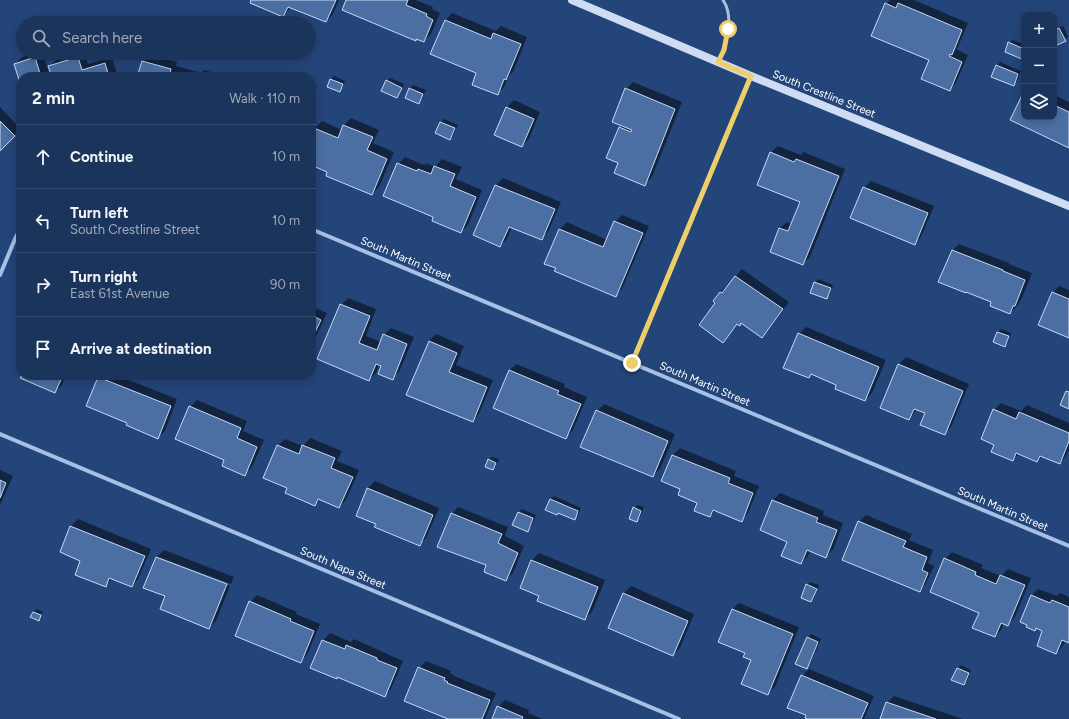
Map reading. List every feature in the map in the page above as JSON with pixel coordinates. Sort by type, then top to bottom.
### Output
[{"type":"street","name":"South Crestline Street","points":[[572,0],[751,76],[1069,206]]},
{"type":"street","points":[[632,363],[751,76]]},
{"type":"street","name":"South Martin Street","points":[[316,231],[1069,546]]},
{"type":"street","points":[[0,275],[16,236]]},
{"type":"street","name":"South Napa Street","points":[[0,434],[679,719]]},
{"type":"lane","points":[[718,62],[724,50],[728,29],[729,15],[723,0]]},
{"type":"building","points":[[251,0],[336,0],[326,22],[316,18],[316,16],[311,16],[288,7],[284,16],[281,16],[250,3]]},
{"type":"building","points":[[346,0],[408,0],[406,5],[427,14],[426,16],[433,20],[424,42],[416,39],[416,41],[342,10]]},
{"type":"building","points":[[885,3],[896,8],[898,3],[962,30],[952,55],[950,54],[949,56],[962,62],[950,91],[921,79],[929,60],[871,36]]},
{"type":"building","points":[[445,20],[491,39],[493,33],[521,44],[498,95],[472,85],[476,73],[430,54]]},
{"type":"building","points":[[1059,28],[1066,41],[1057,45],[1057,29]]},
{"type":"building","points":[[1008,42],[1021,48],[1021,59],[1005,52]]},
{"type":"building","points":[[26,60],[36,60],[40,72],[17,72],[14,64]]},
{"type":"building","points":[[68,60],[79,60],[82,70],[105,63],[108,72],[50,72],[48,66]]},
{"type":"building","points":[[142,61],[171,69],[170,72],[139,72]]},
{"type":"building","points":[[996,65],[1018,74],[1014,86],[991,77]]},
{"type":"building","points":[[330,79],[343,84],[340,92],[327,87]]},
{"type":"building","points":[[386,80],[402,88],[397,98],[381,91]]},
{"type":"building","points":[[409,88],[423,94],[419,104],[405,98]]},
{"type":"building","points":[[625,88],[675,109],[645,186],[614,173],[618,163],[606,158],[619,127],[631,132],[632,130],[612,122]]},
{"type":"building","points":[[1021,97],[1021,120],[1057,120],[1057,106],[1069,112],[1069,148],[1010,120]]},
{"type":"building","points":[[506,107],[534,119],[522,147],[494,135]]},
{"type":"building","points":[[0,121],[15,136],[0,151]]},
{"type":"building","points":[[440,122],[455,128],[450,140],[435,133]]},
{"type":"building","points":[[343,125],[373,137],[367,150],[387,159],[372,195],[326,176],[327,172],[316,167],[316,129],[338,138]]},
{"type":"building","points":[[770,152],[794,162],[796,159],[839,176],[803,265],[770,252],[779,228],[788,231],[800,202],[757,185]]},
{"type":"building","points":[[397,163],[417,171],[418,169],[431,174],[434,166],[455,174],[450,186],[476,197],[461,233],[432,221],[433,217],[383,196]]},
{"type":"building","points":[[495,185],[555,209],[542,240],[509,227],[500,247],[473,235]]},
{"type":"building","points":[[863,187],[928,213],[915,245],[850,218]]},
{"type":"building","points":[[614,221],[643,233],[616,297],[554,271],[556,268],[544,264],[559,229],[603,247]]},
{"type":"building","points":[[952,250],[1025,280],[1015,306],[1013,306],[1010,314],[990,306],[991,302],[938,282]]},
{"type":"building","points":[[735,276],[783,309],[762,338],[741,323],[740,326],[737,324],[723,343],[699,325],[715,303],[713,301],[720,292],[722,293]]},
{"type":"building","points":[[814,282],[831,288],[827,299],[810,293]]},
{"type":"building","points":[[1052,292],[1069,299],[1069,338],[1038,325]]},
{"type":"building","points":[[340,304],[370,316],[359,343],[377,350],[383,334],[407,344],[393,380],[378,374],[381,366],[376,364],[369,381],[317,359]]},
{"type":"building","points":[[316,318],[321,320],[316,330]]},
{"type":"building","points":[[997,332],[1009,336],[1005,347],[993,342]]},
{"type":"building","points":[[798,333],[879,367],[865,401],[835,389],[836,385],[811,374],[809,378],[783,368]]},
{"type":"building","points":[[429,341],[457,353],[449,372],[487,387],[473,422],[406,395]]},
{"type":"building","points":[[898,364],[963,391],[945,435],[920,425],[925,413],[914,409],[909,420],[880,408]]},
{"type":"building","points":[[509,370],[559,391],[557,394],[581,404],[566,439],[493,408]]},
{"type":"building","points":[[25,380],[61,380],[55,393]]},
{"type":"building","points":[[97,380],[106,380],[171,406],[158,439],[126,425],[127,423],[86,406]]},
{"type":"building","points":[[1066,391],[1069,392],[1069,409],[1060,405]]},
{"type":"building","points":[[189,406],[241,428],[237,438],[257,447],[245,476],[222,466],[224,460],[175,439]]},
{"type":"building","points":[[993,409],[1016,419],[1019,412],[1069,433],[1069,441],[1060,464],[1040,456],[1037,462],[1016,453],[1013,461],[991,452],[994,445],[981,439]]},
{"type":"building","points":[[596,410],[668,441],[653,477],[580,447]]},
{"type":"building","points":[[277,445],[299,454],[302,445],[335,458],[331,468],[353,477],[339,508],[318,499],[315,506],[285,493],[287,488],[263,478]]},
{"type":"building","points":[[672,455],[730,478],[728,483],[753,493],[742,522],[713,510],[710,517],[694,511],[697,503],[678,495],[680,489],[661,481]]},
{"type":"building","points":[[488,459],[496,463],[493,470],[485,467]]},
{"type":"building","points":[[0,480],[6,483],[0,498]]},
{"type":"building","points":[[367,488],[433,515],[420,546],[374,527],[376,524],[356,516]]},
{"type":"building","points":[[550,499],[578,511],[575,520],[558,513],[557,515],[545,510]]},
{"type":"building","points":[[772,500],[818,518],[816,522],[837,530],[826,558],[807,550],[801,564],[781,556],[787,542],[760,530]]},
{"type":"building","points":[[633,507],[641,511],[637,522],[629,519]]},
{"type":"building","points":[[518,512],[533,518],[528,532],[512,525]]},
{"type":"building","points":[[451,513],[502,534],[498,543],[518,553],[506,581],[484,572],[486,565],[437,547]]},
{"type":"building","points":[[858,521],[906,541],[903,547],[927,557],[922,570],[928,573],[920,592],[842,560]]},
{"type":"building","points":[[70,526],[145,556],[132,587],[109,578],[106,587],[75,575],[80,561],[60,552]]},
{"type":"building","points":[[156,557],[227,584],[209,629],[160,609],[165,596],[143,588]]},
{"type":"building","points":[[944,558],[976,572],[975,575],[996,584],[1000,575],[1025,585],[1008,626],[1001,623],[995,637],[972,628],[979,613],[930,592]]},
{"type":"building","points":[[531,560],[598,587],[585,620],[537,601],[539,596],[520,588]]},
{"type":"building","points":[[806,584],[817,589],[811,602],[801,598]]},
{"type":"building","points":[[623,593],[688,621],[673,656],[608,628]]},
{"type":"building","points":[[1031,595],[1050,603],[1052,600],[1069,607],[1069,643],[1062,640],[1056,654],[1037,646],[1042,631],[1036,628],[1035,631],[1026,627],[1027,625],[1020,622]]},
{"type":"building","points":[[249,601],[291,619],[290,621],[314,631],[301,663],[235,636]]},
{"type":"building","points":[[732,609],[793,634],[768,695],[741,684],[751,660],[743,657],[745,653],[718,642]]},
{"type":"building","points":[[33,612],[41,615],[39,621],[30,617]]},
{"type":"building","points":[[807,637],[818,642],[807,669],[795,664]]},
{"type":"building","points":[[322,640],[345,649],[346,645],[397,668],[385,697],[337,677],[337,679],[310,668]]},
{"type":"building","points":[[418,667],[445,678],[444,680],[448,682],[447,683],[490,700],[482,719],[448,719],[404,701]]},
{"type":"building","points":[[957,668],[969,673],[964,685],[951,680]]},
{"type":"building","points":[[801,675],[868,703],[861,719],[807,719],[805,718],[806,715],[787,708]]},
{"type":"building","points":[[886,702],[936,719],[880,719]]},
{"type":"building","points":[[497,706],[523,717],[522,719],[492,719]]},
{"type":"route","points":[[632,363],[751,76],[718,62],[724,50],[728,29]]}]
